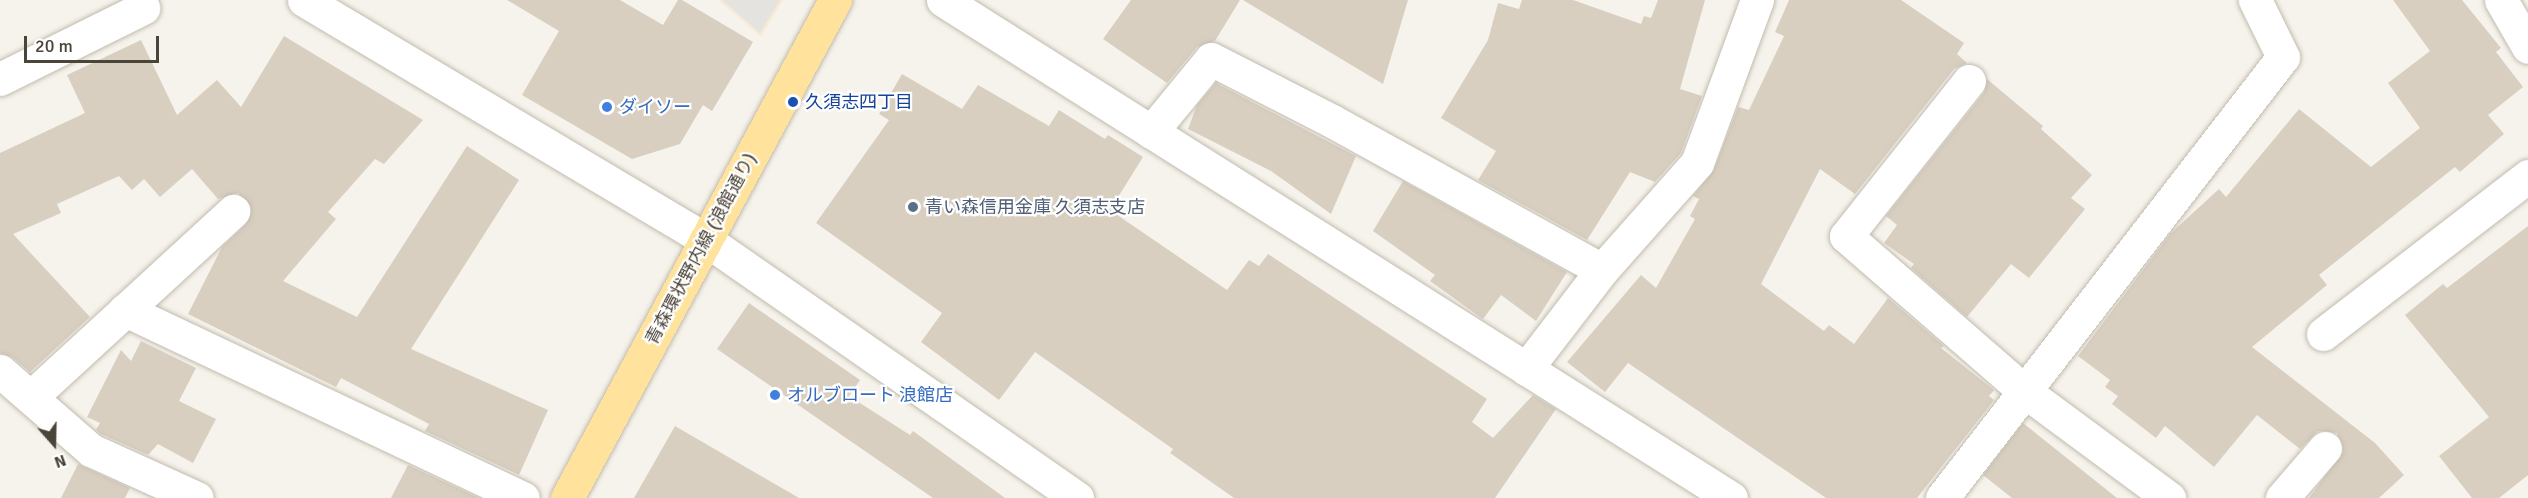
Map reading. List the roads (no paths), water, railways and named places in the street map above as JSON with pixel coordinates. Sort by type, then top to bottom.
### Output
[{"type":"main road","name":"青森環状野内線 (浪館通り)","points":[[567,498],[835,0]]},
{"type":"street","points":[[304,0],[706,240],[1077,498]]},
{"type":"street","points":[[943,0],[1731,498]]},
{"type":"street","points":[[1526,369],[1602,270],[1697,163],[1757,0]]},
{"type":"street","points":[[1942,498],[2022,390],[2283,57],[2255,0]]},
{"type":"street","points":[[2501,0],[2528,47]]},
{"type":"street","points":[[0,79],[143,8]]},
{"type":"street","points":[[1151,132],[1211,59],[1332,121],[1602,270]]},
{"type":"street","points":[[1969,81],[1846,236],[2022,390],[2169,498]]},
{"type":"street","points":[[2323,334],[2528,176]]},
{"type":"street","points":[[31,398],[233,212]]},
{"type":"street","points":[[125,310],[524,498]]},
{"type":"street","points":[[0,371],[91,450],[197,498]]},
{"type":"street","points":[[2282,498],[2325,447]]},
{"type":"place","name":"久須志四丁目","points":[[793,102]]},
{"type":"place","name":"ダイソー","points":[[607,107]]},
{"type":"place","name":"青い森信用金庫 久須志支店","points":[[913,207]]},
{"type":"place","name":"オルブロート 浪館店","points":[[775,395]]}]
